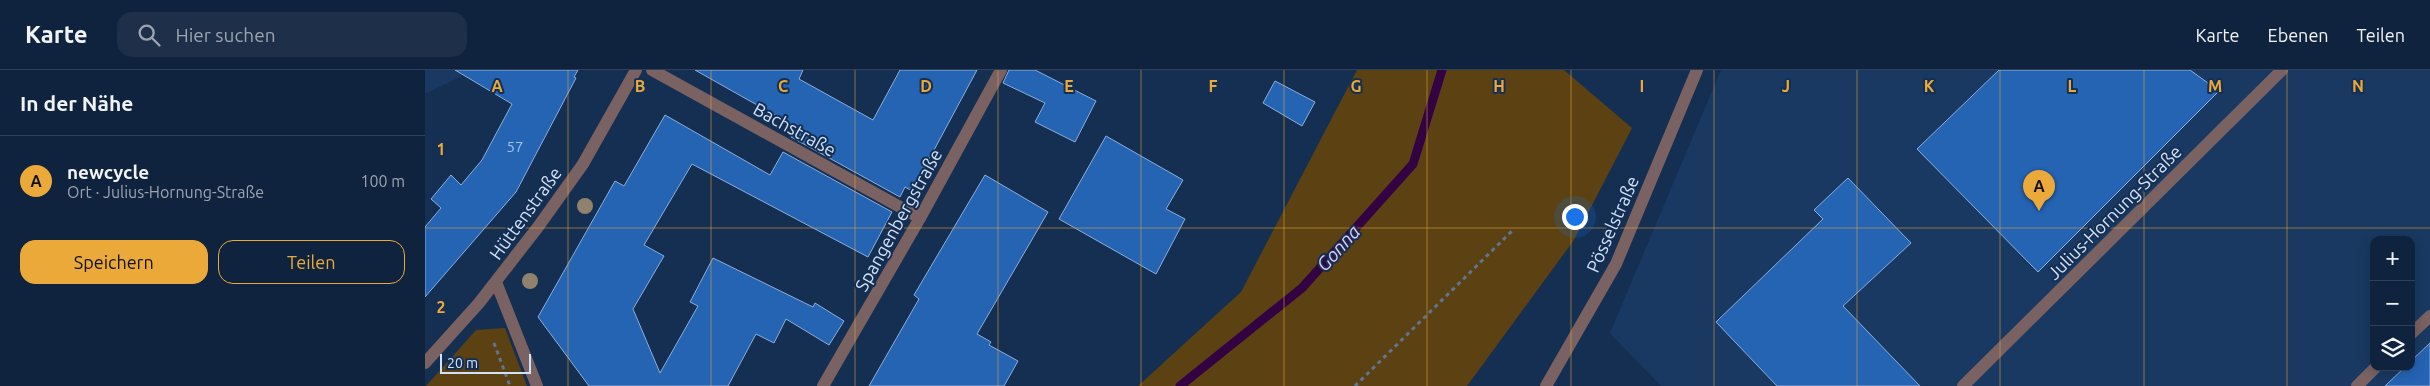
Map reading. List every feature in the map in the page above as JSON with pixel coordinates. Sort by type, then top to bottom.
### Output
[{"type":"street","name":"Hüttenstraße","points":[[425,363],[496,282],[583,164],[636,70]]},
{"type":"street","name":"Bachstraße","points":[[652,70],[920,218]]},
{"type":"street","name":"Spangenbergstraße","points":[[823,386],[920,218],[1001,70]]},
{"type":"street","name":"Pösselstraße","points":[[1546,386],[1616,264],[1697,70]]},
{"type":"street","name":"Julius-Hornung-Straße","points":[[1969,384],[2281,70]]},
{"type":"street","points":[[496,282],[537,386]]},
{"type":"street","points":[[2415,330],[2430,316]]},
{"type":"street","points":[[2357,386],[2373,371]]},
{"type":"path","points":[[1355,386],[1513,230]]},
{"type":"shaded area","points":[[425,70],[463,70],[460,77],[425,94]]},
{"type":"shaded area","points":[[1357,70],[1564,70],[1632,128],[1574,240],[1467,386],[1138,386],[1241,292]]},
{"type":"shaded area","points":[[1721,70],[2430,70],[2430,386],[1661,386],[1610,333]]},
{"type":"shaded area","points":[[505,328],[527,386],[426,386],[476,330]]},
{"type":"building","points":[[455,70],[578,70],[574,77],[576,78],[516,192],[425,297],[425,227],[441,208],[431,199],[451,175],[461,185],[482,160],[512,104]]},
{"type":"building","points":[[695,70],[803,70],[799,79],[873,120],[900,70],[977,70],[912,191],[905,187],[900,197],[791,137],[796,127]]},
{"type":"building","points":[[1009,70],[1035,70],[1096,101],[1075,142],[1035,122],[1045,103],[1003,83]]},
{"type":"building","points":[[1999,70],[2190,70],[2219,91],[2038,272],[1917,149]]},
{"type":"building","points":[[1275,81],[1315,102],[1302,126],[1263,103]]},
{"type":"building","points":[[665,115],[770,175],[783,152],[892,212],[868,257],[692,164],[644,245],[664,256],[633,309],[660,373],[698,306],[690,302],[713,258],[813,307],[815,303],[844,321],[829,345],[786,319],[774,343],[756,334],[728,386],[589,386],[538,317],[615,181],[624,186]]},
{"type":"building","points":[[1106,136],[1183,180],[1166,209],[1185,219],[1156,274],[1059,219]]},
{"type":"building","points":[[985,175],[1048,212],[977,334],[991,342],[989,345],[1018,361],[1004,386],[869,386],[919,299],[914,295]]},
{"type":"building","points":[[1848,178],[1911,243],[1843,306],[1920,386],[1777,386],[1716,322],[1823,219],[1814,210]]},
{"type":"building","points":[[2430,343],[2430,386],[2385,386],[2401,371],[2415,371],[2415,357]]},
{"type":"waterway","name":"Gonna","points":[[1180,386],[1302,288],[1413,164],[1442,70]]},
{"type":"place","name":"newcycle","points":[[2039,211]]}]
